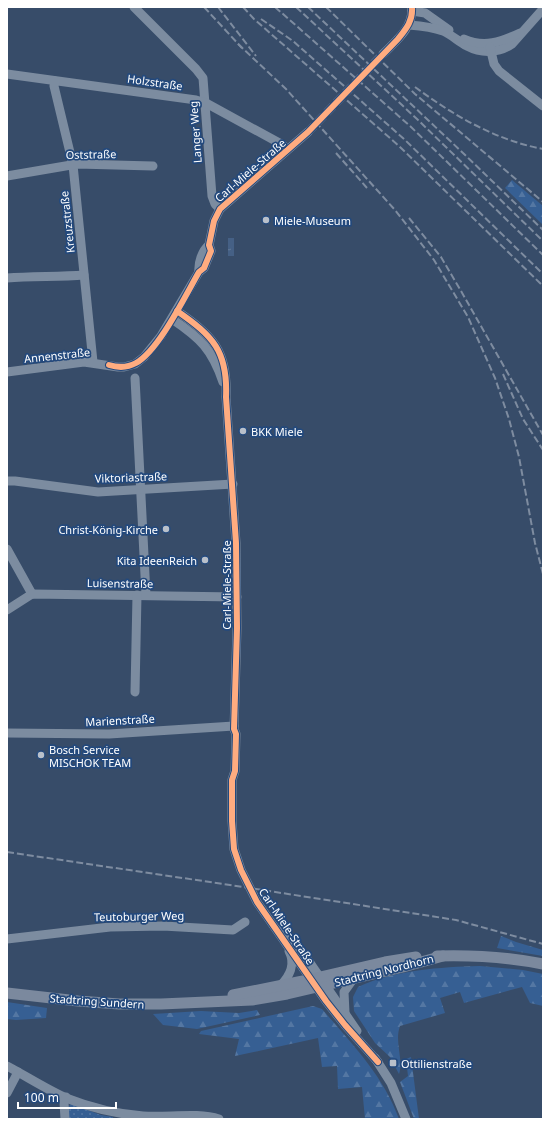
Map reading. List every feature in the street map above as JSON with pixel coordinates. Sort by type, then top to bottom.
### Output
[{"type":"main road","name":"Stadtring Nordhorn","points":[[318,982],[385,962],[424,956],[465,956],[518,960],[543,964]]},
{"type":"main road","name":"Stadtring Nordhorn","points":[[318,982],[354,978],[403,967],[442,956]]},
{"type":"main road","name":"Stadtring Sundern","points":[[187,1003],[280,986],[318,982]]},
{"type":"main road","name":"Stadtring Sundern","points":[[7,993],[119,1004],[161,1004],[252,1000],[287,994],[318,982]]},
{"type":"street","name":"Langer Weg","points":[[134,7],[201,74],[203,78],[212,196],[215,204],[220,209]]},
{"type":"street","points":[[383,54],[409,26],[412,9],[425,13],[464,39],[490,48]]},
{"type":"street","points":[[409,26],[427,27],[444,32],[468,47],[474,49],[490,48],[521,32],[543,9]]},
{"type":"street","points":[[490,48],[494,64],[499,71],[543,106]]},
{"type":"street","name":"Holzstraße","points":[[7,74],[196,100],[206,103],[283,145],[287,150]]},
{"type":"street","name":"Kreuzstraße","points":[[55,81],[54,86],[73,165],[93,362]]},
{"type":"street","name":"Carl-Miele-Straße","points":[[308,132],[220,209],[214,221],[209,245],[211,251],[204,268],[199,272],[174,315],[206,334],[217,348],[225,365],[236,542],[237,597],[234,727],[236,734],[235,771],[232,780],[234,849],[241,870],[257,902],[286,945],[345,1014],[378,1062],[391,1082],[406,1119]]},
{"type":"street","name":"Oststraße","points":[[7,176],[73,165],[153,166]]},
{"type":"street","points":[[7,278],[84,275]]},
{"type":"street","name":"Annenstraße","points":[[7,372],[84,362],[93,362],[118,367],[135,364],[144,358],[153,348],[174,315]]},
{"type":"street","points":[[135,378],[140,490],[141,595],[135,692]]},
{"type":"street","name":"Viktoriastraße","points":[[7,481],[98,492],[233,484]]},
{"type":"street","points":[[7,549],[32,594],[7,610]]},
{"type":"street","name":"Luisenstraße","points":[[32,594],[237,597]]},
{"type":"street","name":"Marienstraße","points":[[7,733],[109,734],[234,727]]},
{"type":"street","name":"Carl-Miele-Straße","points":[[252,893],[260,900],[308,960],[318,982],[346,1025],[378,1062]]},
{"type":"street","name":"Teutoburger Weg","points":[[7,939],[110,927],[163,926],[233,930],[245,922]]},
{"type":"street","points":[[280,986],[290,972],[292,963],[291,955],[286,945]]},
{"type":"street","points":[[345,1014],[344,992],[354,978]]},
{"type":"street","points":[[7,1066],[66,1097],[119,1116],[178,1118],[195,1116],[219,1119]]},
{"type":"street","points":[[7,1093],[18,1072]]},
{"type":"street","points":[[65,1119],[64,1102],[66,1097]]},
{"type":"green space","points":[[512,180],[543,206],[543,225],[505,188]]},
{"type":"green space","points":[[501,936],[543,950],[543,956],[497,948]]},
{"type":"green space","points":[[480,966],[523,970],[543,974],[543,1006],[530,1003],[522,987],[464,1003],[460,992],[440,998],[445,1013],[400,1026],[398,1032],[400,1062],[399,1074],[390,1057],[375,1043],[354,1011],[353,997],[358,987],[372,981],[418,970]]},
{"type":"green space","points":[[7,1002],[47,1008],[46,1018],[16,1020],[7,1019]]},
{"type":"green space","points":[[313,1006],[322,1009],[376,1074],[399,1119],[365,1119],[362,1087],[338,1089],[337,1066],[322,1067],[318,1038],[235,1056],[239,1039],[199,1034],[201,1031]]},
{"type":"green space","points":[[257,1010],[260,1015],[197,1029],[163,1025],[153,1014],[201,1011],[239,1013]]},
{"type":"green space","points":[[411,1057],[419,1119],[414,1119],[400,1082],[408,1076],[406,1059]]},
{"type":"green space","points":[[71,1104],[101,1115],[113,1117],[113,1119],[68,1119],[68,1110]]},
{"type":"water","points":[[228,238],[234,238],[234,256],[228,256]]},
{"type":"tunnel","points":[[308,132],[383,54]]},
{"type":"railway","points":[[204,7],[242,48]]},
{"type":"railway","points":[[218,7],[256,56]]},
{"type":"railway","points":[[243,7],[254,19],[399,146],[543,286]]},
{"type":"railway","points":[[275,7],[410,126],[543,255]]},
{"type":"railway","points":[[296,7],[417,119],[543,241]]},
{"type":"railway","points":[[308,7],[543,230]]},
{"type":"railway","points":[[326,7],[415,94],[543,202]]},
{"type":"railway","points":[[261,19],[293,41],[404,139],[543,274]]},
{"type":"railway","points":[[238,44],[286,89],[395,210],[434,260],[468,317],[495,378],[509,419],[519,457],[535,543],[543,574]]},
{"type":"railway","points":[[415,87],[460,117],[491,133],[525,145],[543,149]]},
{"type":"railway","points":[[336,153],[367,188]]},
{"type":"railway","points":[[409,218],[441,257],[543,435]]},
{"type":"railway","points":[[503,374],[523,419],[543,450]]},
{"type":"railway","points":[[7,852],[456,920],[543,944]]},
{"type":"cycle path","points":[[109,365],[116,367],[133,365],[154,347],[171,322],[199,272],[204,268],[211,251],[209,245],[214,221],[220,209],[308,132],[398,39],[410,21],[412,7]]},
{"type":"cycle path","points":[[177,311],[190,320],[209,337],[216,346],[221,356],[226,381],[236,543],[237,628],[234,729],[236,734],[235,771],[232,780],[234,849],[241,870],[257,902],[326,1001],[378,1062]]},
{"type":"place","name":"Miele-Museum","points":[[266,220]]},
{"type":"place","name":"BKK Miele","points":[[243,431]]},
{"type":"place","name":"Christ-König-Kirche","points":[[166,529]]},
{"type":"place","name":"Kita IdeenReich","points":[[205,560]]},
{"type":"place","name":"Bosch Service MISCHOK TEAM","points":[[41,755]]},
{"type":"place","name":"Ottilienstraße","points":[[393,1063]]}]
